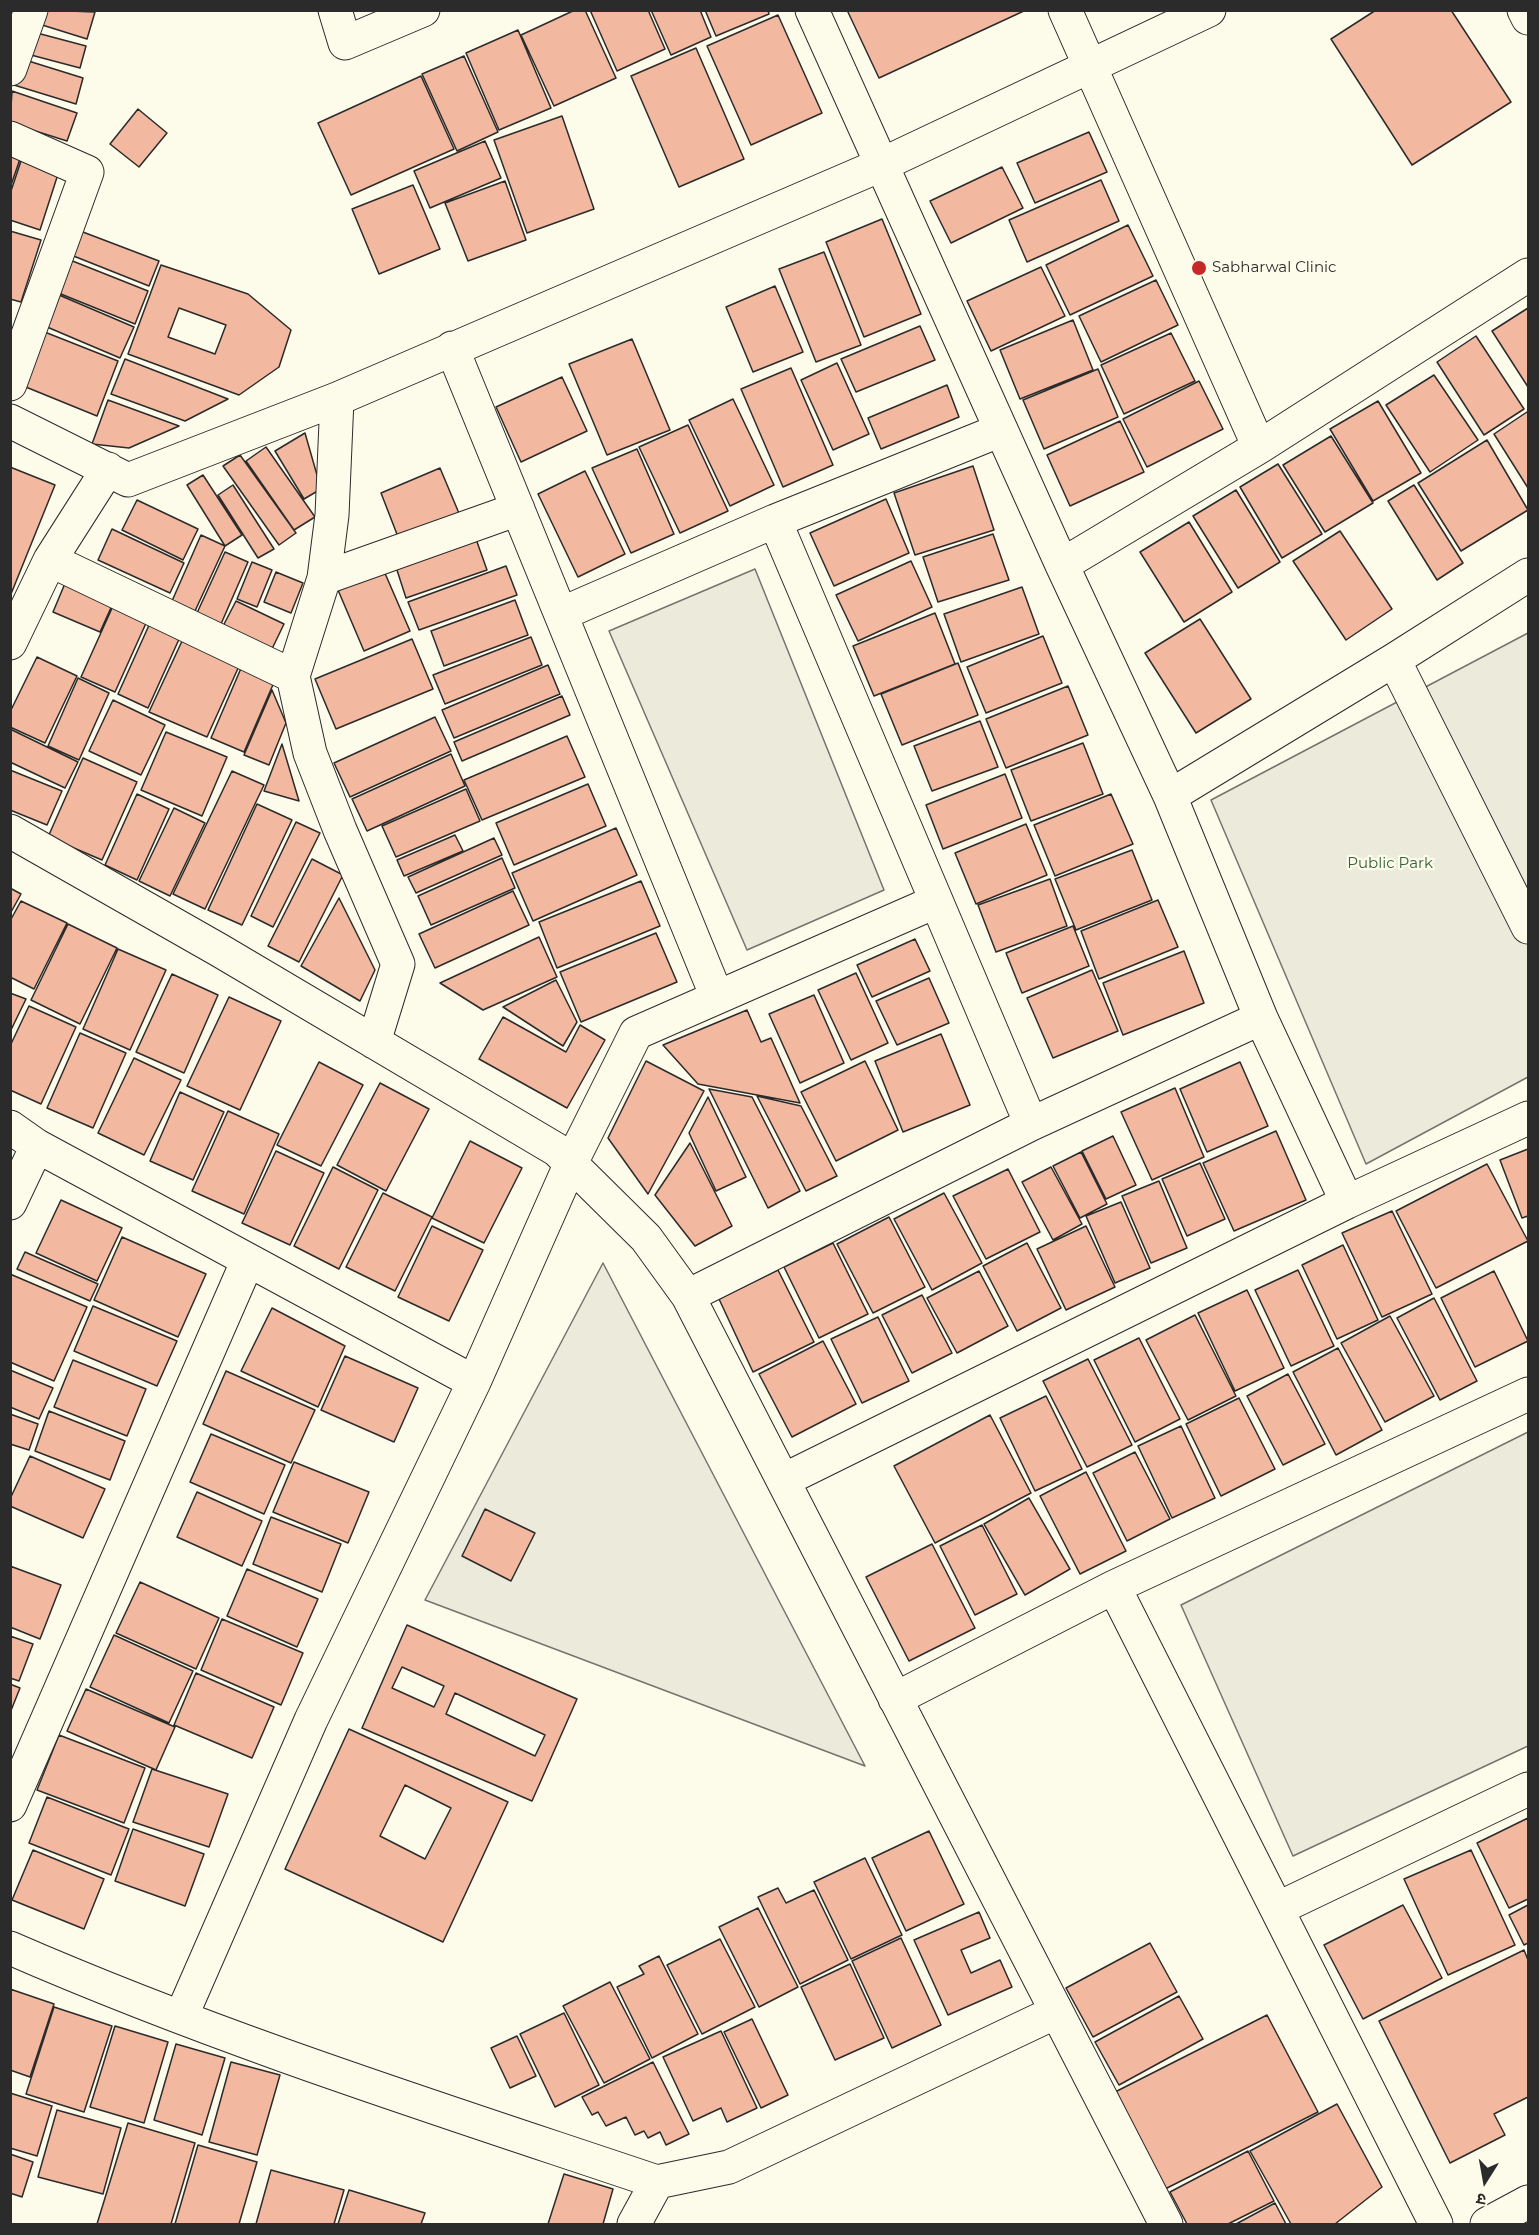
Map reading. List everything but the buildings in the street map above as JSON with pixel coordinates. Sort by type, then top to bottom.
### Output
[{"type":"street","points":[[10,69],[31,10]]},
{"type":"street","points":[[335,10],[345,42],[423,10]]},
{"type":"street","points":[[812,10],[1000,430],[1170,796],[1261,1018],[1347,1202]]},
{"type":"street","points":[[1065,10],[1259,447]]},
{"type":"street","points":[[10,422],[128,480],[337,399],[882,164],[1209,10]]},
{"type":"street","points":[[1524,10],[1528,18]]},
{"type":"street","points":[[10,138],[87,172],[10,384]]},
{"type":"street","points":[[1062,565],[1259,447],[1528,275]]},
{"type":"street","points":[[452,348],[717,997]]},
{"type":"street","points":[[337,399],[332,515],[324,578],[293,676],[310,753],[340,830],[398,964],[374,1042]]},
{"type":"street","points":[[561,614],[774,521],[1000,430]]},
{"type":"street","points":[[13,630],[50,560],[108,469]]},
{"type":"street","points":[[324,578],[518,509]]},
{"type":"street","points":[[774,521],[1031,1124]]},
{"type":"street","points":[[50,560],[293,676]]},
{"type":"street","points":[[1170,796],[1394,660],[1528,575]]},
{"type":"street","points":[[1394,660],[1528,927]]},
{"type":"street","points":[[10,831],[557,1150],[646,1238],[688,1296],[1166,2224]]},
{"type":"street","points":[[181,2017],[311,1720],[474,1382],[572,1163],[636,1033],[935,902]]},
{"type":"street","points":[[688,1296],[1031,1124],[1261,1018]]},
{"type":"street","points":[[784,1480],[1347,1202],[1528,1118]]},
{"type":"street","points":[[10,1127],[37,1146],[474,1382]]},
{"type":"street","points":[[10,1203],[37,1146]]},
{"type":"street","points":[[10,1805],[248,1260]]},
{"type":"street","points":[[896,1699],[1114,1587],[1528,1394]]},
{"type":"street","points":[[1114,1587],[1436,2224]]},
{"type":"street","points":[[1277,1909],[1528,1789]]},
{"type":"street","points":[[10,1948],[256,2046],[657,2182],[729,2167],[1056,2012]]},
{"type":"street","points":[[634,2224],[657,2182]]},
{"type":"street","points":[[1487,2224],[1528,2202]]},
{"type":"green space","points":[[755,569],[884,890],[747,950],[609,631]]},
{"type":"green space","name":"Public Park","points":[[1528,633],[1528,1077],[1366,1164],[1211,800]]},
{"type":"green space","points":[[603,1263],[865,1766],[425,1600]]},
{"type":"green space","points":[[1528,1432],[1528,1746],[1293,1856],[1181,1605]]},
{"type":"place","name":"Sabharwal Clinic","points":[[1199,268]]}]
